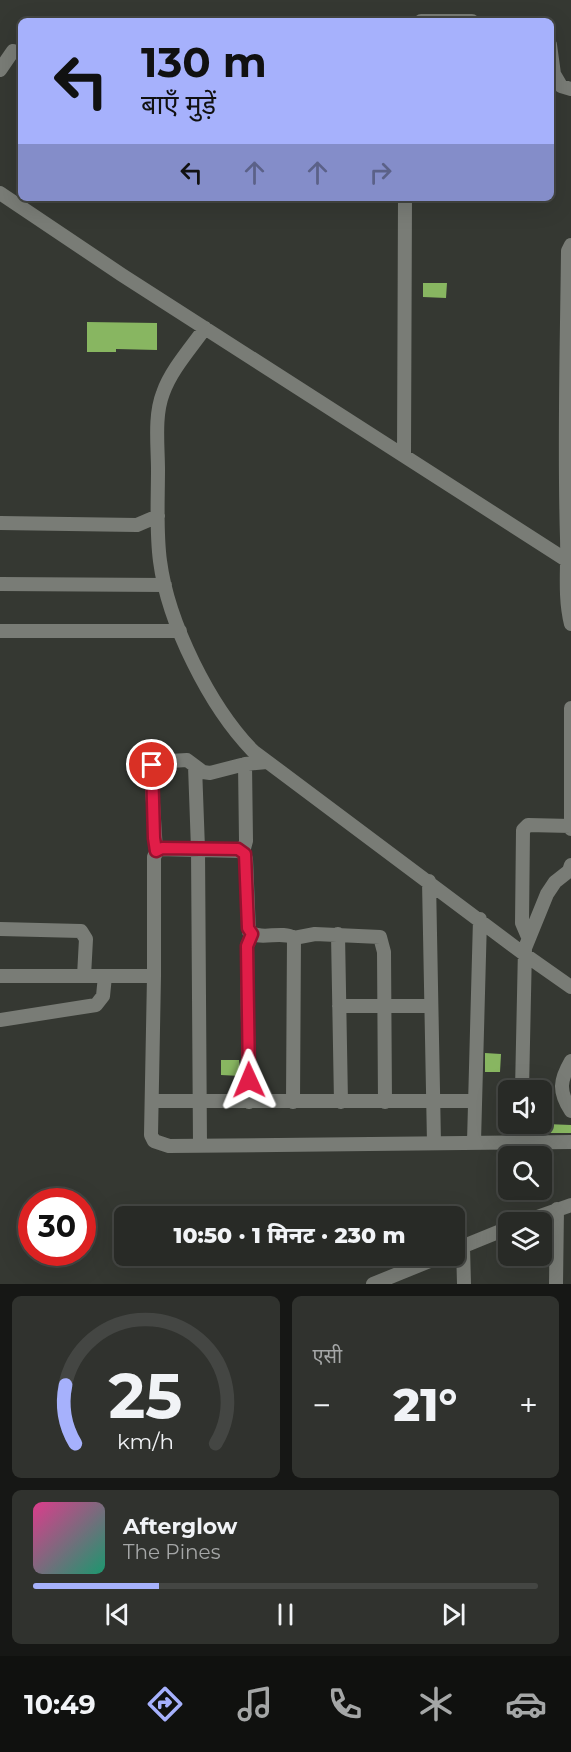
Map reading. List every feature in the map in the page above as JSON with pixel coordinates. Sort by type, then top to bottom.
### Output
[{"type":"street","points":[[0,70],[13,51]]},
{"type":"street","points":[[554,74],[561,86],[571,89]]},
{"type":"street","points":[[0,193],[205,328],[570,562]]},
{"type":"street","points":[[404,455],[405,201]]},
{"type":"street","points":[[571,245],[568,251],[566,499],[570,562],[566,587],[571,624]]},
{"type":"street","points":[[205,328],[162,395],[158,432],[160,562],[180,631],[195,668],[241,740],[267,762],[571,987]]},
{"type":"street","points":[[0,523],[137,525],[158,516]]},
{"type":"street","points":[[0,584],[165,585]]},
{"type":"street","points":[[0,631],[180,631]]},
{"type":"street","points":[[528,937],[522,923],[524,828],[528,825],[571,827],[571,708]]},
{"type":"street","points":[[267,762],[245,764],[210,773],[203,772],[195,765],[183,760],[158,760],[152,765],[156,851],[154,857],[151,1135],[154,1141],[169,1146],[571,1142]]},
{"type":"street","points":[[245,764],[246,841],[243,852],[248,928],[252,934]]},
{"type":"street","points":[[195,765],[198,849],[200,1145]]},
{"type":"street","points":[[156,851],[162,848],[238,849],[243,852]]},
{"type":"street","points":[[522,1080],[524,954],[528,937],[551,887],[569,871],[571,865]]},
{"type":"street","points":[[429,881],[434,1143]]},
{"type":"street","points":[[474,1142],[480,919]]},
{"type":"street","points":[[0,929],[81,931],[86,939],[84,976]]},
{"type":"street","points":[[252,934],[288,935],[294,938],[309,934],[380,937],[384,952],[385,1102]]},
{"type":"street","points":[[249,1102],[247,946],[252,934]]},
{"type":"street","points":[[338,934],[341,1102]]},
{"type":"street","points":[[293,1102],[294,938]]},
{"type":"street","points":[[0,976],[154,976]]},
{"type":"street","points":[[0,1020],[96,1005],[104,996],[105,976]]},
{"type":"street","points":[[339,1006],[431,1006]]},
{"type":"street","points":[[571,1061],[560,1085],[564,1100],[571,1111]]},
{"type":"street","points":[[152,1101],[474,1101]]},
{"type":"street","points":[[521,1134],[521,1141]]},
{"type":"street","points":[[549,1212],[571,1205]]},
{"type":"street","points":[[556,1284],[557,1209]]},
{"type":"street","points":[[465,1246],[498,1232]]},
{"type":"street","points":[[381,1282],[419,1266]]},
{"type":"street","points":[[462,1266],[464,1284]]},
{"type":"building","points":[[423,283],[447,283],[446,298],[423,297]]},
{"type":"building","points":[[87,322],[157,323],[157,350],[116,349],[116,352],[87,352]]},
{"type":"building","points":[[485,1053],[501,1054],[500,1072],[485,1072]]},
{"type":"building","points":[[221,1060],[239,1060],[240,1076],[221,1075]]},
{"type":"building","points":[[552,1124],[571,1125],[571,1133],[552,1133]]},
{"type":"route","points":[[152,765],[156,851],[162,848],[238,849],[245,854],[248,928],[252,934],[247,946],[249,1080]]}]
